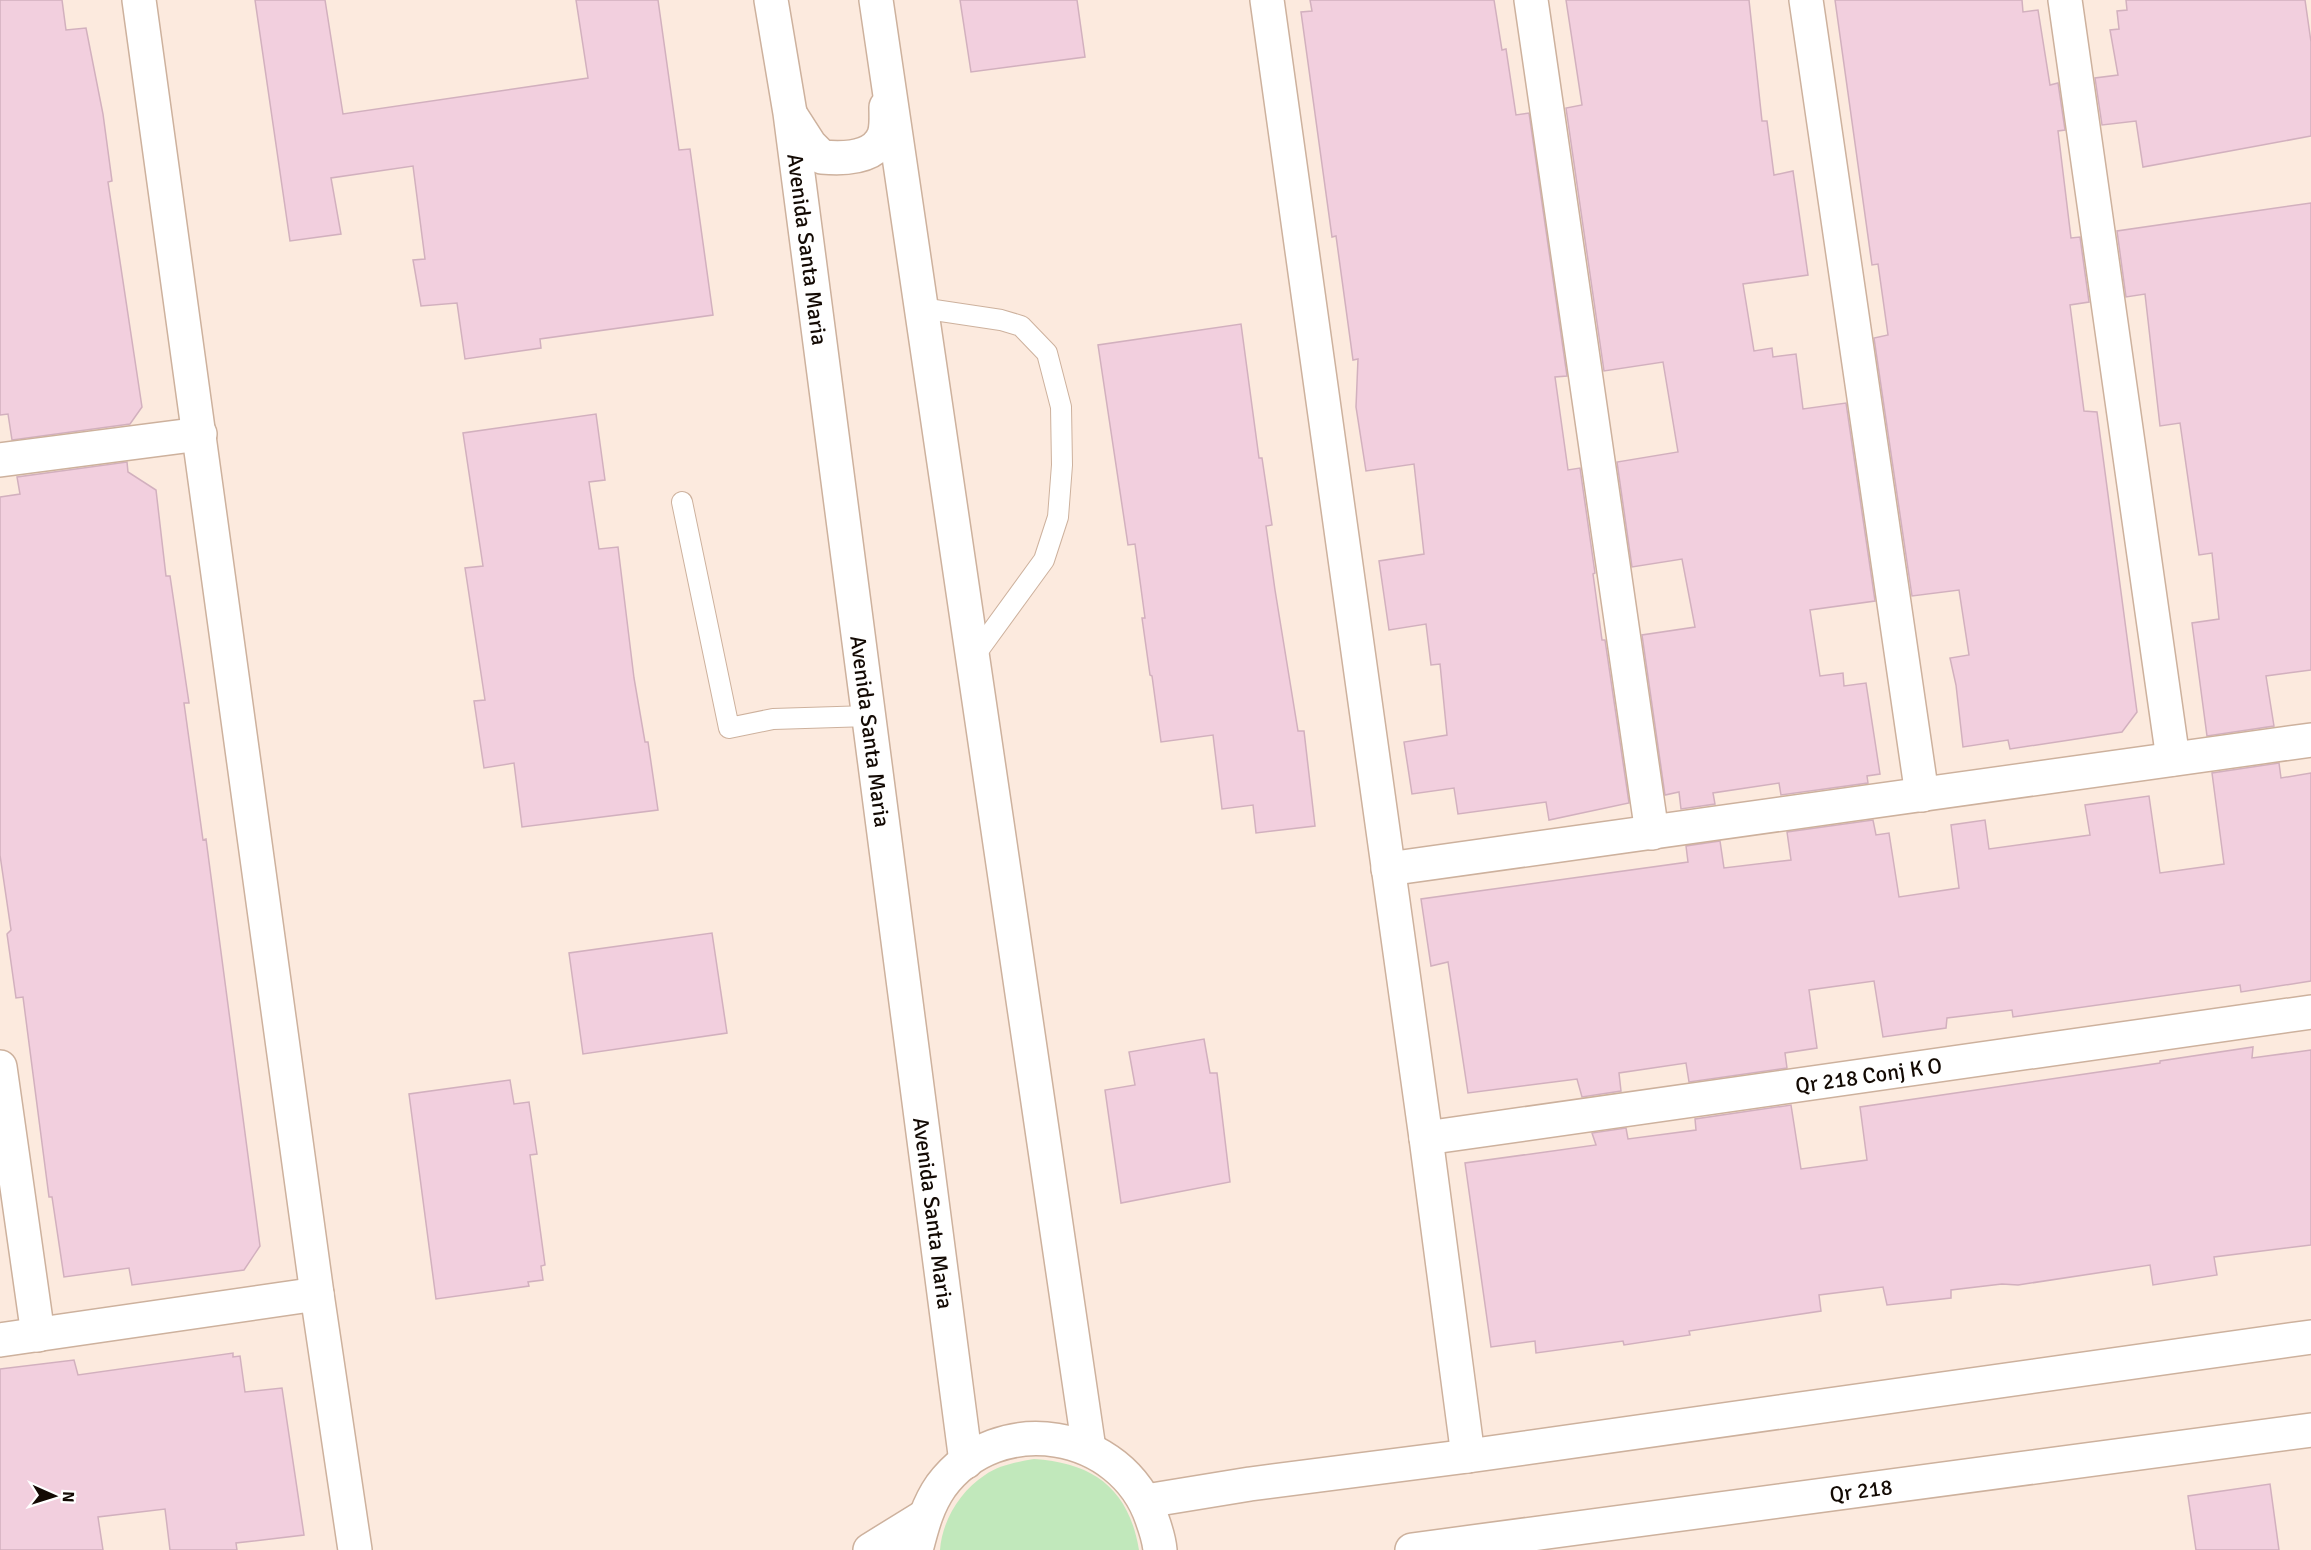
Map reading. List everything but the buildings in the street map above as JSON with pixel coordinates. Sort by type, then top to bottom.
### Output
[{"type":"street","points":[[139,0],[317,1294],[355,1550]]},
{"type":"street","name":"Avenida Santa Maria","points":[[771,0],[790,113],[966,1462]]},
{"type":"street","points":[[876,0],[1089,1449]]},
{"type":"street","points":[[1267,0],[1426,1138],[1468,1456]]},
{"type":"street","points":[[1531,0],[1652,833]]},
{"type":"street","points":[[1806,0],[1922,795]]},
{"type":"street","points":[[2065,0],[2173,759]]},
{"type":"street","points":[[790,113],[810,145],[822,157],[854,157],[869,152],[879,145],[885,133],[887,80]]},
{"type":"street","points":[[0,460],[200,434]]},
{"type":"street","points":[[1388,869],[2311,740]]},
{"type":"street","name":"Qr 218 Conj K O","points":[[1426,1138],[2311,1012]]},
{"type":"street","points":[[0,1068],[38,1335]]},
{"type":"street","points":[[0,1340],[317,1294]]},
{"type":"street","points":[[1146,1501],[1250,1484],[1468,1456],[2311,1337]]},
{"type":"street","name":"Qr 218","points":[[1412,1550],[2311,1430]]},
{"type":"street","points":[[916,1550],[925,1516],[942,1486],[966,1462],[994,1446],[1026,1438],[1058,1439],[1089,1449],[1122,1470],[1146,1501],[1160,1540],[1160,1550]]},
{"type":"street","points":[[870,1550],[925,1516]]},
{"type":"lane","points":[[921,308],[1001,320],[1021,326],[1047,353],[1061,407],[1062,465],[1058,517],[1044,560],[972,659]]},
{"type":"lane","points":[[682,502],[729,728],[774,719],[869,716]]},
{"type":"green space","points":[[1034,1459],[1074,1466],[1091,1473],[1105,1483],[1117,1495],[1127,1511],[1139,1550],[940,1550],[944,1528],[960,1498],[968,1489],[996,1469]]}]
